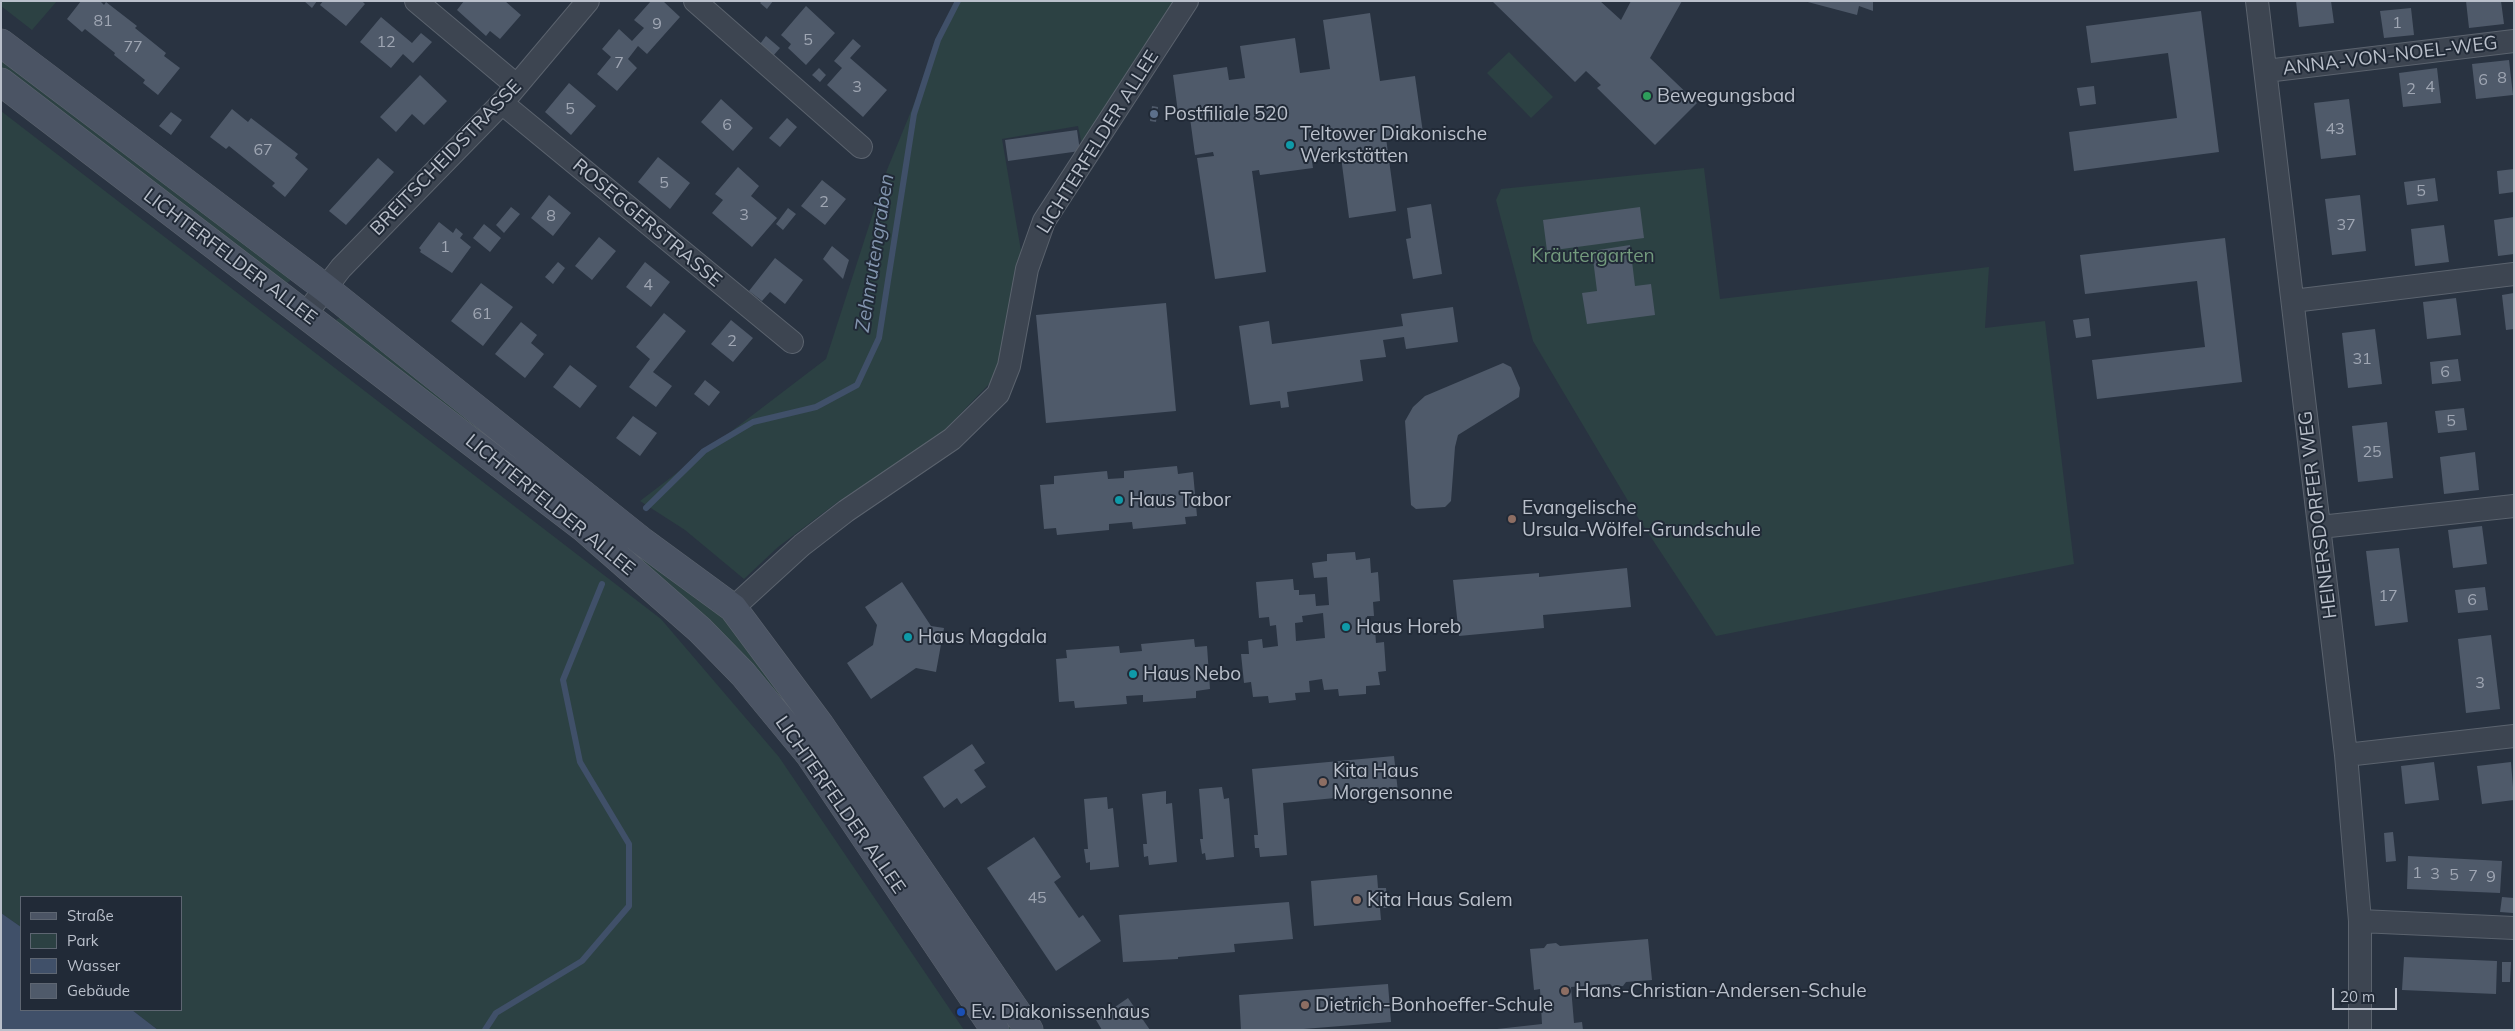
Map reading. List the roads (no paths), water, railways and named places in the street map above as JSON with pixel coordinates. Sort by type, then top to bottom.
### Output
[{"type":"main road","name":"LICHTERFELDER ALLEE","points":[[1,43],[325,288],[643,542],[733,608],[820,725],[1028,1030]]},
{"type":"main road","name":"LICHTERFELDER ALLEE","points":[[1,82],[585,529],[700,630],[743,674],[810,754],[995,1030]]},
{"type":"street","points":[[416,1],[516,86]]},
{"type":"street","name":"BREITSCHEIDSTRASSE","points":[[305,315],[341,268],[502,103],[588,1]]},
{"type":"street","points":[[695,1],[860,147]]},
{"type":"street","name":"LICHTERFELDER ALLEE","points":[[733,608],[802,545],[846,511],[952,439],[998,394],[1009,366],[1027,270],[1044,221],[1187,1]]},
{"type":"street","name":"HEINERSDORFER WEG","points":[[2257,1],[2346,755],[2360,921],[2360,1030]]},
{"type":"street","name":"ANNA-VON-NOEL-WEG","points":[[2266,71],[2514,42]]},
{"type":"street","name":"ROSEGGERSTRASSE","points":[[502,103],[792,342]]},
{"type":"street","points":[[2293,301],[2514,274]]},
{"type":"street","points":[[2320,527],[2514,506]]},
{"type":"street","points":[[2346,755],[2514,736]]},
{"type":"street","points":[[2360,921],[2514,928]]},
{"type":"water","points":[[1,913],[20,926],[20,1011],[133,1011],[158,1030],[1,1030]]},
{"type":"waterway","name":"Zehnrutengraben","points":[[646,508],[704,451],[753,422],[816,407],[857,385],[879,338],[914,114],[938,40],[958,1]]},
{"type":"waterway","name":"Zehnrutengraben","points":[[485,1030],[496,1013],[582,961],[629,906],[629,844],[580,762],[563,680],[602,584]]},
{"type":"place","name":"Bewegungsbad","points":[[1647,96]]},
{"type":"place","name":"Postfiliale 520","points":[[1154,114]]},
{"type":"place","name":"Teltower Diakonische Werkstätten","points":[[1290,145]]},
{"type":"place","name":"Haus Tabor","points":[[1119,500]]},
{"type":"place","name":"Evangelische Ursula-Wölfel-Grundschule","points":[[1512,519]]},
{"type":"place","name":"Haus Horeb","points":[[1346,627]]},
{"type":"place","name":"Haus Magdala","points":[[908,637]]},
{"type":"place","name":"Haus Nebo","points":[[1133,674]]},
{"type":"place","name":"Kita Haus Morgensonne","points":[[1323,782]]},
{"type":"place","name":"Kita Haus Salem","points":[[1357,900]]},
{"type":"place","name":"Hans-Christian-Andersen-Schule","points":[[1565,991]]},
{"type":"place","name":"Dietrich-Bonhoeffer-Schule","points":[[1305,1005]]},
{"type":"place","name":"Ev. Diakonissenhaus","points":[[961,1012]]},
{"type":"park label","name":"Kräutergarten","points":[[1593,256]]}]
